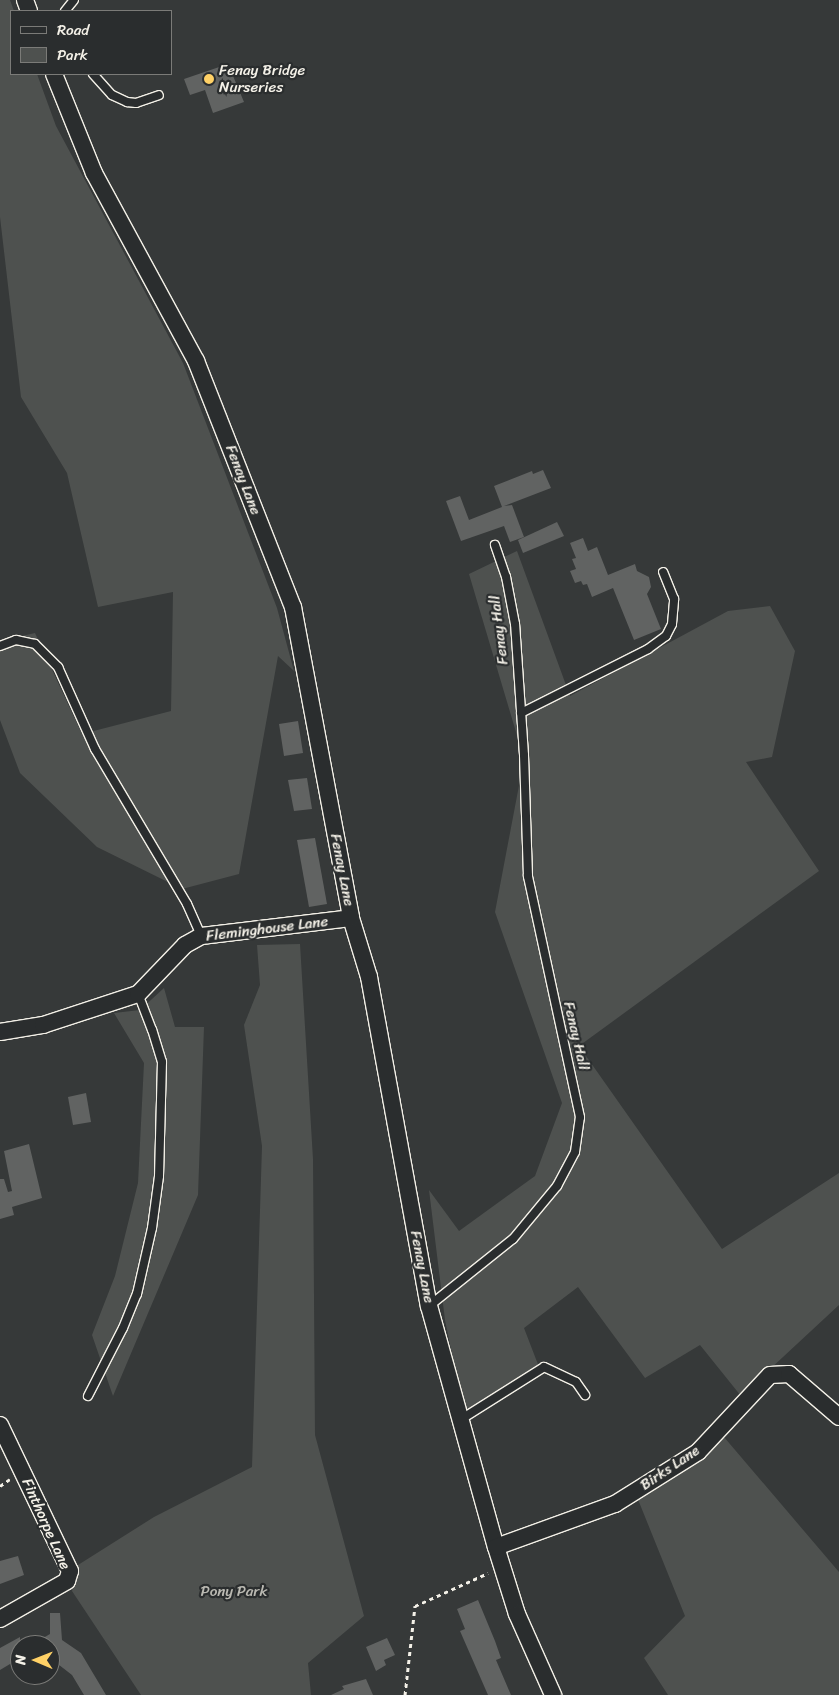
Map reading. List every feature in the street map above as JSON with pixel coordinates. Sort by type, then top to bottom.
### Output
[{"type":"street","name":"Fenay Lane","points":[[54,75],[94,174],[196,361],[293,607],[351,918],[369,977],[429,1306],[502,1567],[517,1614],[553,1695]]},
{"type":"street","name":"Fleminghouse Lane","points":[[0,1032],[43,1024],[138,994],[185,945],[201,936],[351,918]]},
{"type":"street","name":"Birks Lane","points":[[496,1547],[615,1504],[698,1452],[770,1375],[789,1374],[839,1417]]},
{"type":"street","name":"Finthorpe Lane","points":[[0,1425],[70,1571],[67,1581],[0,1619]]},
{"type":"lane","points":[[66,10],[74,0]]},
{"type":"lane","points":[[94,75],[112,95],[128,102],[136,103],[159,95]]},
{"type":"lane","name":"Fenay Hall","points":[[429,1306],[512,1239],[557,1186],[575,1152],[580,1117],[528,876],[515,624],[506,577],[495,545]]},
{"type":"lane","points":[[521,713],[648,649],[666,636],[672,624],[674,599],[663,572]]},
{"type":"lane","points":[[0,646],[16,640],[35,644],[58,667],[95,749],[187,904],[201,936]]},
{"type":"lane","points":[[88,1396],[123,1328],[136,1294],[152,1228],[159,1176],[162,1062],[138,994]]},
{"type":"lane","points":[[460,1420],[544,1367],[576,1382],[585,1395]]},
{"type":"path","points":[[405,1695],[415,1606],[502,1567]]},
{"type":"green space","points":[[0,0],[10,0],[14,10],[10,10],[10,75],[37,75],[56,126],[183,363],[277,608],[294,671],[278,656],[239,874],[182,889],[97,847],[20,773],[0,720],[0,641],[35,633],[82,734],[171,711],[173,592],[98,607],[67,473],[21,397],[0,217]]},
{"type":"green space","points":[[517,551],[570,696],[728,611],[770,606],[795,651],[772,757],[746,762],[819,871],[579,1046],[722,1249],[839,1173],[839,1305],[741,1396],[700,1345],[645,1378],[578,1287],[524,1328],[539,1367],[465,1418],[445,1320],[429,1190],[459,1231],[535,1176],[562,1103],[495,912],[524,759],[469,574]]},
{"type":"green space","name":"Pony Park","points":[[300,944],[313,1159],[315,1435],[364,1616],[308,1663],[311,1695],[141,1695],[72,1591],[78,1565],[154,1517],[252,1467],[262,1146],[244,1025],[260,985],[257,945]]},
{"type":"green space","points":[[164,988],[175,1027],[204,1027],[198,1195],[113,1396],[92,1335],[115,1276],[138,1183],[144,1063],[114,1013],[140,1010]]},
{"type":"green space","points":[[724,1437],[839,1572],[839,1695],[668,1695],[644,1658],[685,1616],[637,1497],[706,1455]]},
{"type":"building","points":[[228,64],[244,102],[213,113],[205,90],[190,95],[184,79]]},
{"type":"building","points":[[543,470],[551,488],[504,506],[512,505],[524,537],[510,542],[504,526],[461,541],[446,501],[460,496],[469,520],[502,507],[494,486],[532,471],[533,474]]},
{"type":"building","points":[[557,522],[564,536],[523,553],[518,540]]},
{"type":"building","points":[[583,538],[588,551],[597,547],[608,575],[635,564],[637,571],[649,577],[651,587],[647,594],[661,629],[634,640],[613,588],[592,597],[587,584],[583,585],[581,581],[575,583],[570,571],[576,569],[572,559],[576,558],[570,543]]},
{"type":"building","points":[[298,721],[303,753],[284,756],[279,724]]},
{"type":"building","points":[[307,778],[312,809],[294,811],[288,780]]},
{"type":"building","points":[[315,838],[327,904],[309,907],[297,840]]},
{"type":"building","points":[[86,1093],[91,1122],[73,1125],[68,1097]]},
{"type":"building","points":[[29,1144],[42,1198],[12,1207],[14,1215],[0,1219],[0,1179],[4,1179],[8,1192],[12,1191],[4,1151]]},
{"type":"building","points":[[18,1556],[24,1575],[0,1584],[0,1561]]},
{"type":"building","points":[[478,1600],[501,1658],[496,1660],[511,1695],[488,1695],[460,1631],[465,1629],[457,1609]]},
{"type":"building","points":[[50,1613],[60,1613],[62,1640],[81,1653],[106,1695],[84,1695],[72,1675],[60,1666],[60,1635],[48,1635],[50,1634]]},
{"type":"building","points":[[387,1638],[395,1655],[384,1660],[386,1665],[376,1671],[366,1647]]},
{"type":"building","points":[[10,1642],[10,1664],[0,1670],[0,1648]]},
{"type":"building","points":[[366,1679],[373,1695],[331,1695],[344,1689],[342,1686]]},
{"type":"place","name":"Fenay Bridge Nurseries","points":[[209,79]]}]
